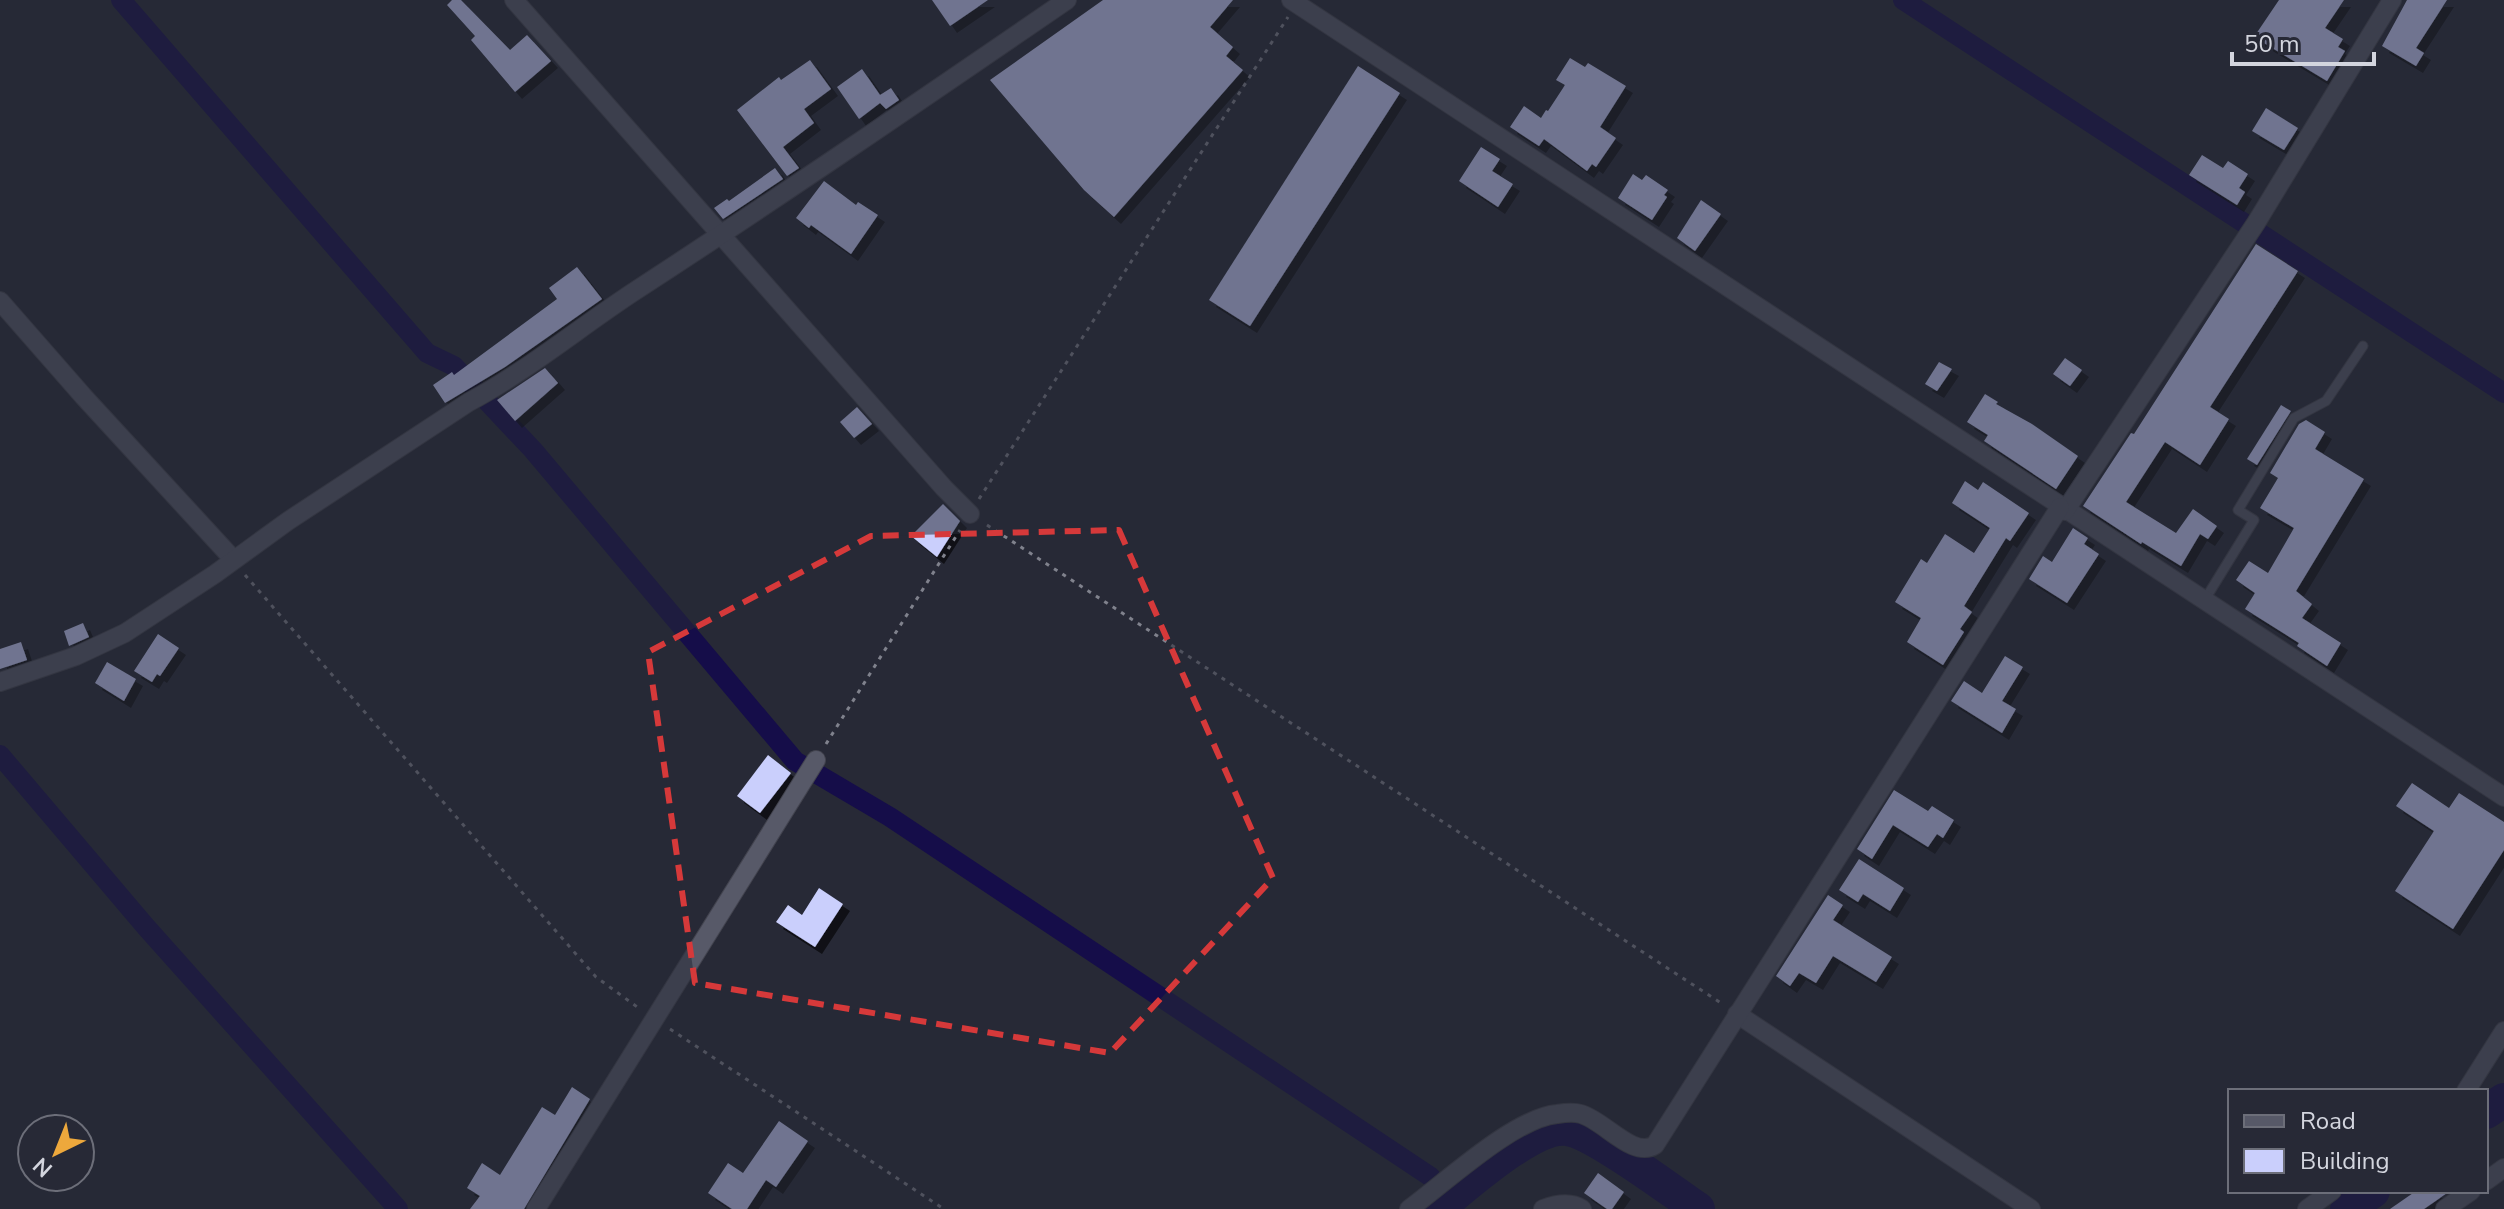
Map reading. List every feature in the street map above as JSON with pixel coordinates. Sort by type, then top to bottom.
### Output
[{"type":"street","points":[[514,0],[970,514]]},
{"type":"street","points":[[0,682],[76,656],[125,633],[469,402],[492,390],[598,315],[723,234],[1067,0]]},
{"type":"street","points":[[1409,1209],[1518,1126],[1541,1116],[1579,1113],[1638,1149],[1647,1150],[1655,1145],[2062,509],[2252,230],[2392,0]]},
{"type":"street","points":[[1293,2],[2504,797]]},
{"type":"street","points":[[0,301],[233,559]]},
{"type":"street","points":[[536,1209],[816,760]]},
{"type":"street","points":[[1737,1014],[2031,1209]]},
{"type":"street","points":[[2467,1089],[2504,1031]]},
{"type":"street","points":[[2307,1209],[2329,1193]]},
{"type":"street","points":[[2445,1209],[2468,1193]]},
{"type":"street","points":[[1543,1209],[1556,1204],[1582,1209]]},
{"type":"lane","points":[[2204,601],[2254,520],[2238,510],[2294,418],[2326,401],[2363,346]]},
{"type":"path","points":[[816,760],[1293,2]]},
{"type":"path","points":[[970,514],[1737,1014]]},
{"type":"path","points":[[233,559],[596,977],[653,1018],[944,1209]]},
{"type":"highlighted area","points":[[1119,530],[1273,878],[1110,1053],[695,983],[648,652],[871,536]]},
{"type":"building","points":[[452,0],[461,0],[510,50],[527,35],[551,61],[515,92],[471,40],[475,36],[447,5]]},
{"type":"building","points":[[932,0],[988,0],[950,26]]},
{"type":"building","points":[[1103,0],[1233,0],[1210,27],[1233,47],[1226,56],[1243,70],[1114,217],[1084,190],[990,80]]},
{"type":"building","points":[[2279,0],[2344,0],[2325,28],[2343,39],[2338,47],[2345,51],[2327,81],[2254,37]]},
{"type":"building","points":[[2407,0],[2447,0],[2416,48],[2424,53],[2416,66],[2382,46]]},
{"type":"building","points":[[1570,58],[1585,67],[1588,63],[1626,86],[1600,127],[1616,138],[1596,167],[1592,164],[1587,171],[1544,139],[1539,146],[1510,127],[1524,106],[1541,118],[1548,111],[1565,85],[1556,80]]},
{"type":"building","points":[[810,60],[831,89],[804,109],[814,123],[783,147],[799,168],[787,176],[737,110],[779,77],[781,80]]},
{"type":"building","points":[[1358,66],[1400,93],[1250,326],[1209,300]]},
{"type":"building","points":[[862,69],[880,95],[891,88],[899,100],[886,109],[880,103],[859,119],[837,87]]},
{"type":"building","points":[[2266,108],[2298,128],[2284,150],[2252,131]]},
{"type":"building","points":[[1481,147],[1500,159],[1492,171],[1513,184],[1498,207],[1459,181]]},
{"type":"building","points":[[2202,155],[2223,168],[2228,161],[2248,174],[2239,188],[2245,192],[2237,205],[2189,175]]},
{"type":"building","points":[[775,168],[783,179],[723,219],[714,208],[727,199],[729,201]]},
{"type":"building","points":[[1633,174],[1642,180],[1646,175],[1668,190],[1664,195],[1667,197],[1652,220],[1618,198]]},
{"type":"building","points":[[824,181],[856,205],[858,202],[878,215],[851,254],[796,218]]},
{"type":"building","points":[[1701,200],[1721,214],[1695,251],[1677,238]]},
{"type":"building","points":[[2256,244],[2298,271],[2210,407],[2229,419],[2200,465],[2165,442],[2126,502],[2176,533],[2193,509],[2217,526],[2208,539],[2200,534],[2181,566],[2083,506],[2131,433],[2134,434]]},
{"type":"building","points":[[577,267],[602,299],[505,367],[445,403],[433,385],[452,372],[454,375],[557,299],[549,288]]},
{"type":"building","points":[[2065,358],[2082,370],[2070,386],[2053,374]]},
{"type":"building","points":[[1939,362],[1952,369],[1937,391],[1925,384]]},
{"type":"building","points":[[545,368],[558,383],[515,421],[497,400]]},
{"type":"building","points":[[1985,394],[2078,456],[2056,489],[1984,441],[1988,435],[1967,422]]},
{"type":"building","points":[[2281,405],[2291,411],[2257,465],[2247,459]]},
{"type":"building","points":[[857,407],[872,424],[854,438],[840,422]]},
{"type":"building","points":[[2306,420],[2325,432],[2315,449],[2364,479],[2296,591],[2312,604],[2302,618],[2341,643],[2327,666],[2297,646],[2299,643],[2245,609],[2255,593],[2236,580],[2249,561],[2268,573],[2294,528],[2260,508],[2278,478],[2270,473],[2299,424]]},
{"type":"building","points":[[1965,481],[1978,490],[1983,482],[2029,513],[2010,541],[2006,538],[1964,606],[1972,612],[1960,629],[1964,632],[1943,665],[1907,642],[1921,618],[1895,602],[1921,559],[1927,563],[1945,534],[1974,553],[1990,528],[1952,503]]},
{"type":"building","points":[[943,504],[960,521],[937,557],[911,536]]},
{"type":"building","points":[[2073,528],[2088,538],[2084,544],[2099,554],[2067,603],[2029,579],[2043,556],[2052,562]]},
{"type":"building","points":[[83,623],[89,637],[69,646],[64,631]]},
{"type":"building","points":[[158,634],[179,648],[160,676],[157,674],[152,682],[134,671]]},
{"type":"building","points":[[21,642],[27,660],[0,669],[0,649]]},
{"type":"building","points":[[2005,656],[2023,667],[2002,701],[2016,709],[2002,733],[1951,701],[1964,681],[1982,693]]},
{"type":"building","points":[[107,662],[136,679],[124,701],[95,683]]},
{"type":"building","points":[[768,755],[791,773],[760,813],[737,796]]},
{"type":"building","points":[[2412,783],[2449,808],[2459,793],[2504,822],[2504,850],[2453,929],[2395,891],[2434,831],[2396,806]]},
{"type":"building","points":[[1894,790],[1928,811],[1932,806],[1954,820],[1943,838],[1937,834],[1928,847],[1893,825],[1872,859],[1857,849]]},
{"type":"building","points":[[1859,859],[1904,888],[1890,911],[1863,894],[1858,902],[1839,890]]},
{"type":"building","points":[[819,888],[843,904],[815,947],[776,922],[788,905],[802,915]]},
{"type":"building","points":[[1828,895],[1843,905],[1833,920],[1892,957],[1876,982],[1833,956],[1816,983],[1799,973],[1790,986],[1776,976]]},
{"type":"building","points":[[572,1087],[590,1099],[524,1209],[470,1209],[480,1196],[467,1188],[482,1163],[500,1175],[542,1107],[555,1115]]},
{"type":"building","points":[[779,1121],[808,1141],[776,1187],[766,1180],[747,1209],[732,1209],[708,1193],[728,1163],[743,1173]]},
{"type":"building","points":[[1598,1173],[1624,1192],[1612,1209],[1607,1209],[1584,1193]]},
{"type":"building","points":[[2413,1193],[2447,1193],[2424,1209],[2390,1209]]},
{"type":"waterway","points":[[121,0],[427,353],[454,366],[533,450],[795,761],[890,817],[1431,1177]]},
{"type":"waterway","points":[[1903,0],[2504,393]]},
{"type":"waterway","points":[[0,755],[146,927],[398,1209]]},
{"type":"waterway","points":[[2488,1111],[2504,1100]]},
{"type":"waterway","points":[[1437,1209],[1518,1147],[1536,1136],[1567,1129],[1595,1140],[1698,1209]]},
{"type":"waterway","points":[[2347,1209],[2370,1193]]}]
